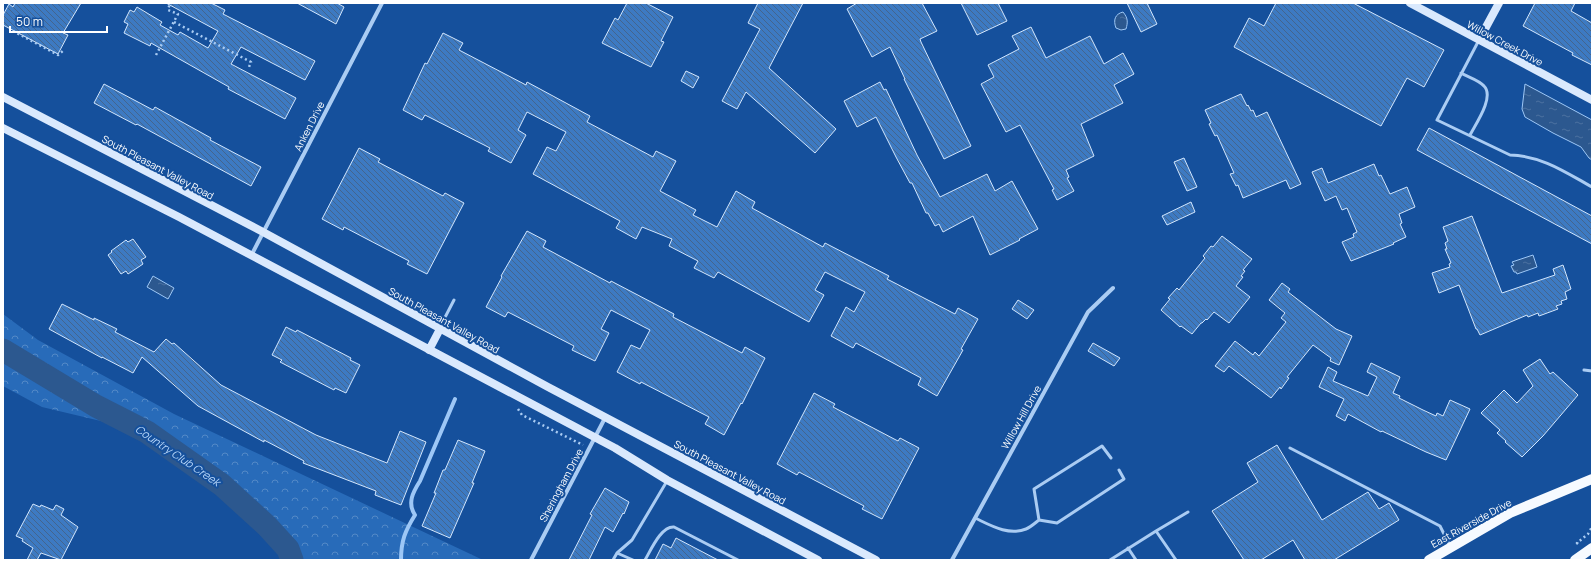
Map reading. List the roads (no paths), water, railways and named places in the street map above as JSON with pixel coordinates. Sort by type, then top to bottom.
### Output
[{"type":"main road","name":"Willow Creek Drive","points":[[1410,3],[1592,100]]},
{"type":"main road","points":[[1479,40],[1499,3]]},
{"type":"main road","name":"South Pleasant Valley Road","points":[[3,97],[263,232],[604,418],[876,560]]},
{"type":"main road","points":[[3,128],[179,217],[595,437],[667,480],[818,560]]},
{"type":"main road","points":[[429,350],[440,329]]},
{"type":"main road","name":"East Riverside Drive","points":[[1429,560],[1510,513],[1592,479]]},
{"type":"main road","points":[[1576,560],[1592,548]]},
{"type":"street","name":"Anken Drive","points":[[251,256],[382,3]]},
{"type":"street","name":"Willow Hill Drive","points":[[952,560],[1088,312],[1113,288]]},
{"type":"street","name":"Sheringham Drive","points":[[531,560],[604,418]]},
{"type":"lane","points":[[1479,40],[1437,120],[1510,155],[1523,155],[1541,160],[1592,187]]},
{"type":"lane","points":[[1461,73],[1484,86],[1487,93],[1486,104],[1470,135]]},
{"type":"lane","points":[[440,329],[454,300]]},
{"type":"lane","points":[[1584,370],[1592,371]]},
{"type":"lane","points":[[1039,520],[1034,489],[1102,446],[1111,458]]},
{"type":"lane","points":[[1290,448],[1440,526],[1451,547]]},
{"type":"lane","points":[[975,518],[1011,532],[1026,529],[1039,520],[1057,523],[1124,479],[1119,470]]},
{"type":"lane","points":[[613,560],[617,553],[632,540],[667,480]]},
{"type":"lane","points":[[1110,560],[1188,512]]},
{"type":"lane","points":[[645,560],[664,530],[669,527],[674,527],[738,560]]},
{"type":"lane","points":[[1156,531],[1176,560]]},
{"type":"lane","points":[[1128,548],[1136,560]]},
{"type":"lane","points":[[617,553],[633,560]]},
{"type":"water","points":[[1123,12],[1127,18],[1127,24],[1126,29],[1121,30],[1116,28],[1115,20],[1118,14]]},
{"type":"water","points":[[1525,84],[1592,120],[1592,160],[1581,147],[1525,117],[1522,109]]},
{"type":"water","points":[[1533,255],[1537,267],[1517,274],[1514,272],[1511,266],[1514,265],[1512,262]]},
{"type":"water","points":[[153,276],[174,288],[168,299],[147,287]]},
{"type":"waterway","name":"Country Club Creek","points":[[3,350],[96,406],[147,432],[222,485],[267,526],[288,549],[292,560]]},
{"type":"waterway","points":[[401,560],[404,536],[415,515],[411,506],[413,493],[420,481],[455,399]]}]
